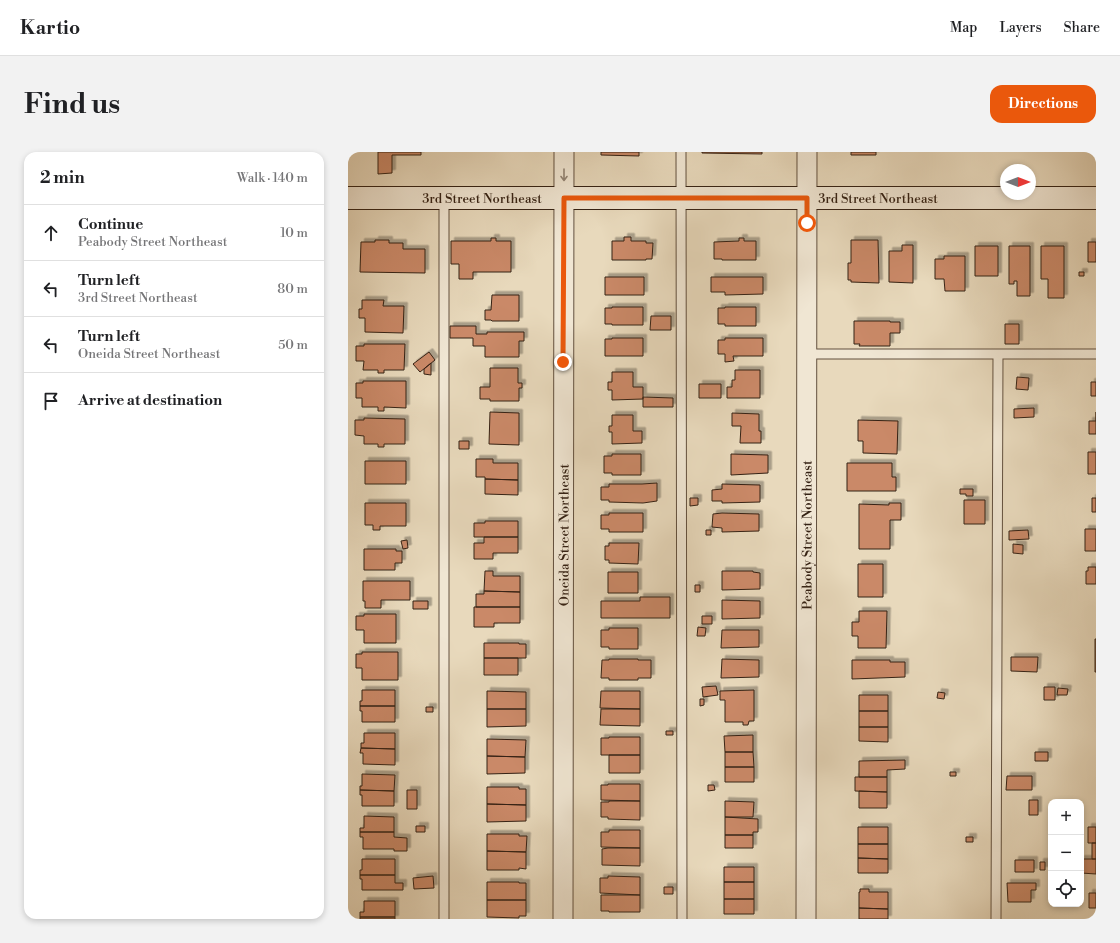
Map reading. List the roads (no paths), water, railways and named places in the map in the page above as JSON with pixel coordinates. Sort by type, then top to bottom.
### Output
[{"type":"street","name":"Oneida Street Northeast","points":[[563,919],[564,152]]},
{"type":"street","name":"Peabody Street Northeast","points":[[806,919],[807,152]]},
{"type":"street","name":"3rd Street Northeast","points":[[348,198],[1096,198]]},
{"type":"lane","points":[[681,152],[682,919]]},
{"type":"lane","points":[[444,197],[444,919]]},
{"type":"lane","points":[[807,354],[1096,354]]},
{"type":"lane","points":[[996,919],[998,354]]}]
